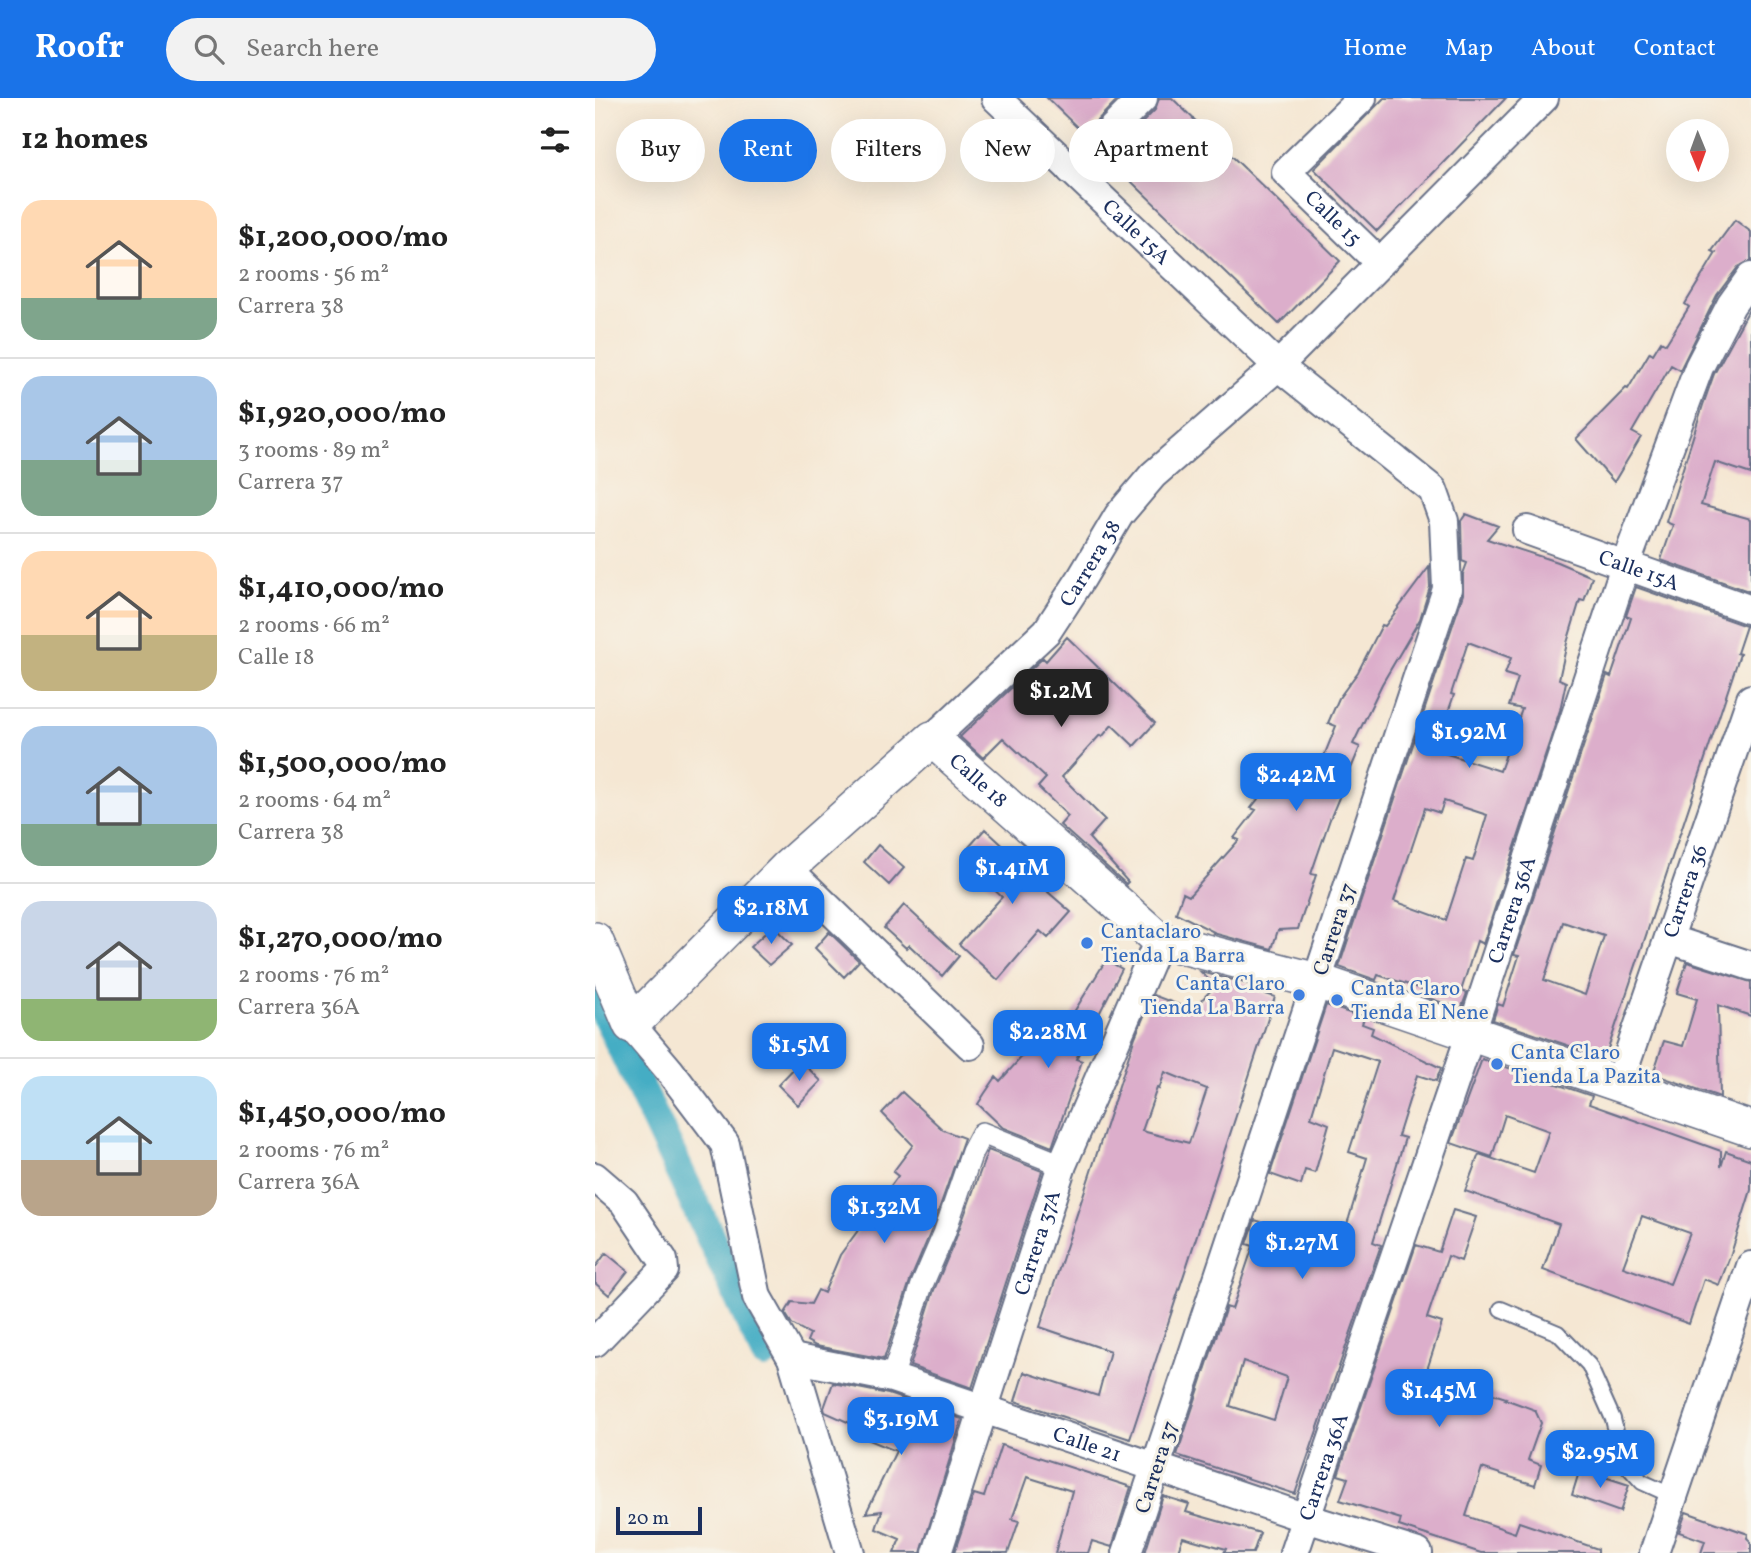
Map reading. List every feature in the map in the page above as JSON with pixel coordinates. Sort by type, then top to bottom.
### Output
[{"type":"street","name":"Calle 15A","points":[[996,98],[1069,168]]},
{"type":"street","points":[[1122,119],[1143,98]]},
{"type":"street","name":"Calle 15","points":[[1362,98],[1286,172],[1379,262]]},
{"type":"street","name":"Carrera 38","points":[[631,1025],[787,868],[932,739],[1047,631],[1119,515],[1153,475],[1278,366],[1544,98]]},
{"type":"street","name":"Calle 15A","points":[[1084,182],[1278,366]]},
{"type":"street","name":"Carrera 36A","points":[[1294,1553],[1471,1033],[1625,565],[1699,367],[1731,304],[1751,277]]},
{"type":"street","name":"Carrera 37","points":[[1128,1553],[1447,589],[1444,521],[1433,490],[1278,366]]},
{"type":"street","name":"Calle 15A","points":[[1527,530],[1751,610]]},
{"type":"street","name":"Carrera 36","points":[[1619,1083],[1751,699]]},
{"type":"street","name":"Calle 18","points":[[932,739],[1159,940],[1317,981],[1751,1129]]},
{"type":"street","points":[[787,868],[970,1045]]},
{"type":"street","points":[[1669,939],[1751,966]]},
{"type":"street","points":[[595,940],[631,1025],[725,1144],[757,1297],[792,1358],[850,1553]]},
{"type":"street","name":"Carrera 37A","points":[[937,1553],[1062,1165],[1159,940]]},
{"type":"street","points":[[892,1378],[922,1285],[982,1132],[1062,1165]]},
{"type":"street","points":[[595,1177],[624,1202],[663,1260],[664,1270],[595,1342]]},
{"type":"street","points":[[1654,1553],[1751,1266]]},
{"type":"street","name":"Calle 21","points":[[792,1358],[892,1378],[1306,1518],[1418,1553]]},
{"type":"lane","points":[[1501,1309],[1558,1333],[1589,1365],[1613,1419],[1623,1461],[1641,1482],[1673,1496]]},
{"type":"building","points":[[1047,98],[1119,98],[1099,119],[1069,119]]},
{"type":"building","points":[[1159,98],[1172,98],[1194,119],[1146,119],[1155,110]]},
{"type":"building","points":[[1384,98],[1506,98],[1377,231],[1314,169]]},
{"type":"building","points":[[1233,157],[1340,261],[1279,324],[1132,182],[1233,182]]},
{"type":"building","points":[[1735,220],[1751,232],[1751,261],[1738,267],[1717,295],[1680,370],[1671,365],[1632,432],[1641,437],[1614,482],[1576,439],[1626,388],[1628,389],[1650,352],[1653,354],[1661,341],[1666,344],[1689,307],[1685,304],[1716,253],[1712,251]]},
{"type":"building","points":[[1751,306],[1751,474],[1715,462],[1701,505],[1751,519],[1751,592],[1661,560],[1673,525],[1666,522],[1703,405],[1714,374]]},
{"type":"building","points":[[1466,514],[1498,526],[1487,539],[1557,562],[1592,577],[1584,601],[1580,600],[1567,643],[1559,679],[1566,682],[1560,710],[1483,944],[1477,941],[1461,991],[1467,993],[1461,1009],[1420,995],[1422,989],[1378,975],[1376,980],[1339,967],[1463,594],[1463,574],[1467,563],[1462,561],[1461,521]],"holes":[[[1468,642],[1511,658],[1505,674],[1518,678],[1509,706],[1522,709],[1500,771],[1441,752],[1451,722],[1445,721],[1454,695],[1451,694]],[[1444,801],[1487,815],[1473,861],[1466,859],[1446,920],[1394,901],[1425,808],[1440,813]]]},
{"type":"building","points":[[1429,567],[1430,587],[1420,619],[1382,684],[1353,744],[1360,747],[1311,874],[1316,875],[1298,929],[1278,930],[1272,949],[1213,933],[1176,913],[1183,893],[1189,896],[1239,840],[1234,838],[1256,810],[1251,808],[1283,767],[1314,781],[1336,726],[1328,723],[1339,698],[1358,672],[1382,625],[1385,626]]},
{"type":"building","points":[[1636,587],[1746,626],[1737,653],[1740,654],[1605,1058],[1493,1020],[1498,1004],[1503,1006],[1519,956],[1514,955],[1607,675],[1611,677],[1631,618],[1626,616]],"holes":[[[1563,922],[1604,936],[1585,995],[1544,980]]]},
{"type":"building","points":[[1067,637],[1155,723],[1134,746],[1112,725],[1062,777],[1105,820],[1089,838],[1128,882],[1126,884],[1060,825],[1068,816],[1038,787],[1046,778],[1003,738],[983,758],[960,737],[1043,658],[1046,661]]},
{"type":"building","points":[[985,829],[1024,865],[1033,855],[1059,878],[1048,892],[1071,912],[1048,938],[1040,931],[998,980],[959,944],[1002,897],[976,873],[985,862],[969,847]]},
{"type":"building","points":[[878,845],[904,868],[889,885],[864,862]]},
{"type":"building","points":[[904,905],[959,956],[942,976],[909,945],[906,948],[884,928]]},
{"type":"building","points":[[773,926],[792,945],[769,965],[750,947]]},
{"type":"building","points":[[829,932],[859,961],[844,977],[815,948]]},
{"type":"building","points":[[1106,960],[1122,969],[1076,1059],[1082,1061],[1052,1147],[1002,1127],[978,1104],[996,1077],[1000,1081],[1036,1041],[1032,1032],[1045,1018],[1061,1033]]},
{"type":"building","points":[[1687,962],[1751,982],[1751,1016],[1718,1005],[1720,1097],[1653,1074],[1664,1041],[1683,1046],[1697,999],[1677,993]]},
{"type":"building","points":[[1201,972],[1261,987],[1260,992],[1275,997],[1130,1439],[1015,1401],[1024,1372],[1098,1396],[1110,1351],[1040,1327],[1135,1037],[1153,995],[1192,1010],[1215,986]],"holes":[[[1165,1072],[1207,1089],[1189,1143],[1142,1131]]]},
{"type":"building","points":[[1326,1005],[1364,1018],[1362,1024],[1373,1028],[1371,1034],[1441,1068],[1436,1081],[1417,1075],[1398,1136],[1405,1138],[1373,1242],[1381,1245],[1295,1494],[1177,1455],[1226,1307],[1232,1309],[1253,1246],[1247,1244],[1255,1220],[1339,1247],[1367,1158],[1349,1152],[1378,1062],[1332,1047],[1311,1117],[1329,1124],[1315,1173],[1305,1170],[1301,1185],[1270,1174]],"holes":[[[1243,1361],[1287,1377],[1274,1420],[1230,1406]]]},
{"type":"building","points":[[1482,1059],[1592,1096],[1589,1104],[1721,1151],[1721,1167],[1726,1151],[1751,1160],[1751,1190],[1719,1285],[1704,1279],[1689,1324],[1543,1270],[1559,1224],[1465,1191],[1479,1154],[1534,1173],[1549,1131],[1505,1115],[1492,1157],[1451,1143]],"holes":[[[1642,1216],[1690,1233],[1670,1284],[1623,1267]]]},
{"type":"building","points":[[801,1061],[821,1081],[798,1105],[778,1085]]},
{"type":"building","points":[[902,1092],[943,1130],[964,1138],[932,1229],[910,1281],[884,1359],[816,1346],[807,1341],[810,1334],[792,1324],[785,1313],[792,1302],[811,1304],[818,1290],[824,1293],[840,1255],[898,1176],[893,1172],[913,1145],[882,1113]]},
{"type":"building","points":[[988,1150],[1042,1171],[972,1388],[910,1366],[934,1290]]},
{"type":"building","points":[[1453,1210],[1476,1217],[1461,1261],[1448,1256],[1427,1318],[1442,1323],[1426,1373],[1535,1410],[1541,1423],[1528,1460],[1541,1465],[1535,1485],[1482,1468],[1466,1516],[1515,1533],[1519,1522],[1598,1549],[1598,1553],[1481,1553],[1399,1526],[1401,1519],[1340,1500],[1348,1478],[1338,1475],[1416,1245],[1439,1252]]},
{"type":"building","points":[[606,1253],[628,1271],[609,1295],[595,1283],[595,1268]]},
{"type":"building","points":[[833,1383],[888,1394],[962,1419],[921,1553],[894,1553],[900,1539],[876,1529],[882,1511],[866,1513],[896,1451],[857,1435],[859,1427],[825,1412]]},
{"type":"building","points":[[1001,1445],[1131,1487],[1112,1547],[1092,1541],[1088,1553],[1055,1553],[1072,1491],[1027,1477],[1012,1519],[1019,1521],[1008,1553],[954,1553],[974,1494],[984,1497]]},
{"type":"building","points":[[1580,1469],[1629,1485],[1620,1512],[1572,1495]]},
{"type":"building","points":[[1163,1496],[1189,1504],[1186,1512],[1260,1533],[1253,1553],[1224,1553],[1226,1549],[1183,1537],[1177,1553],[1145,1553]]},
{"type":"building","points":[[1686,1512],[1748,1534],[1751,1553],[1701,1553],[1705,1541],[1679,1532]]},
{"type":"waterway","points":[[595,991],[765,1354]]},
{"type":"place","name":"Cantaclaro Tienda La Barra","points":[[1087,943]]},
{"type":"place","name":"Canta Claro Tienda La Barra","points":[[1299,995]]},
{"type":"place","name":"Canta Claro Tienda El Nene","points":[[1337,1000]]},
{"type":"place","name":"Canta Claro Tienda La Pazita","points":[[1497,1064]]}]
